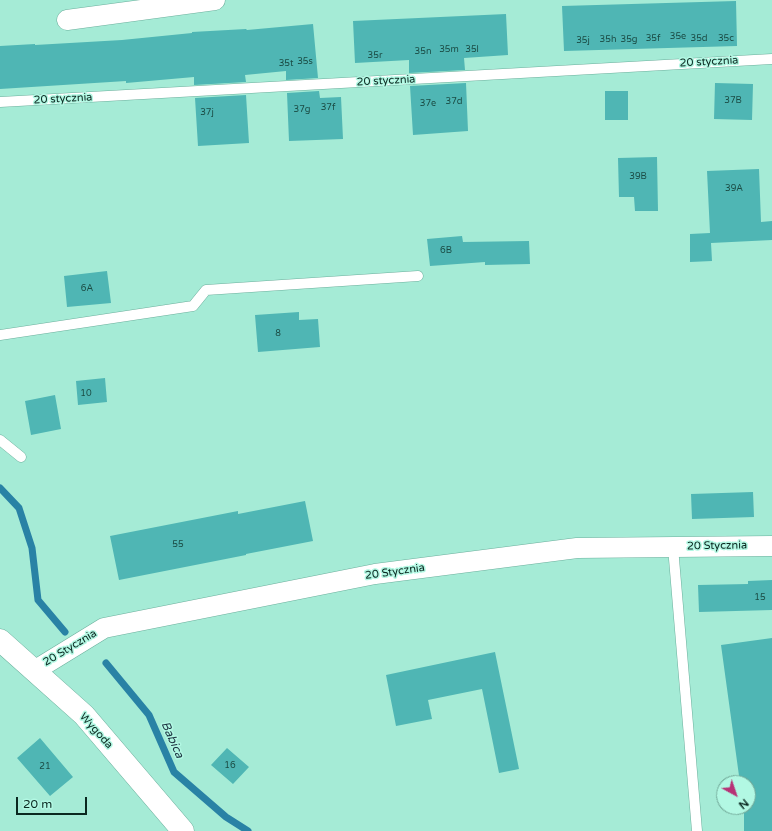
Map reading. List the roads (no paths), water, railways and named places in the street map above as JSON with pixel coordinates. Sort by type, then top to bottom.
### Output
[{"type":"street","points":[[67,20],[215,0]]},
{"type":"street","name":"20 Stycznia","points":[[34,671],[104,628],[375,574],[576,548],[772,546]]},
{"type":"street","name":"Wygoda","points":[[0,640],[84,715],[183,831]]},
{"type":"lane","name":"20 stycznia","points":[[0,102],[772,59]]},
{"type":"lane","points":[[0,335],[193,306],[206,290],[418,276]]},
{"type":"lane","points":[[0,440],[21,457]]},
{"type":"lane","points":[[673,547],[697,831]]},
{"type":"waterway","name":"Babica","points":[[0,488],[19,508],[32,548],[38,600],[65,632]]},
{"type":"waterway","name":"Babica","points":[[106,663],[149,715],[174,772],[226,817],[248,831]]}]
